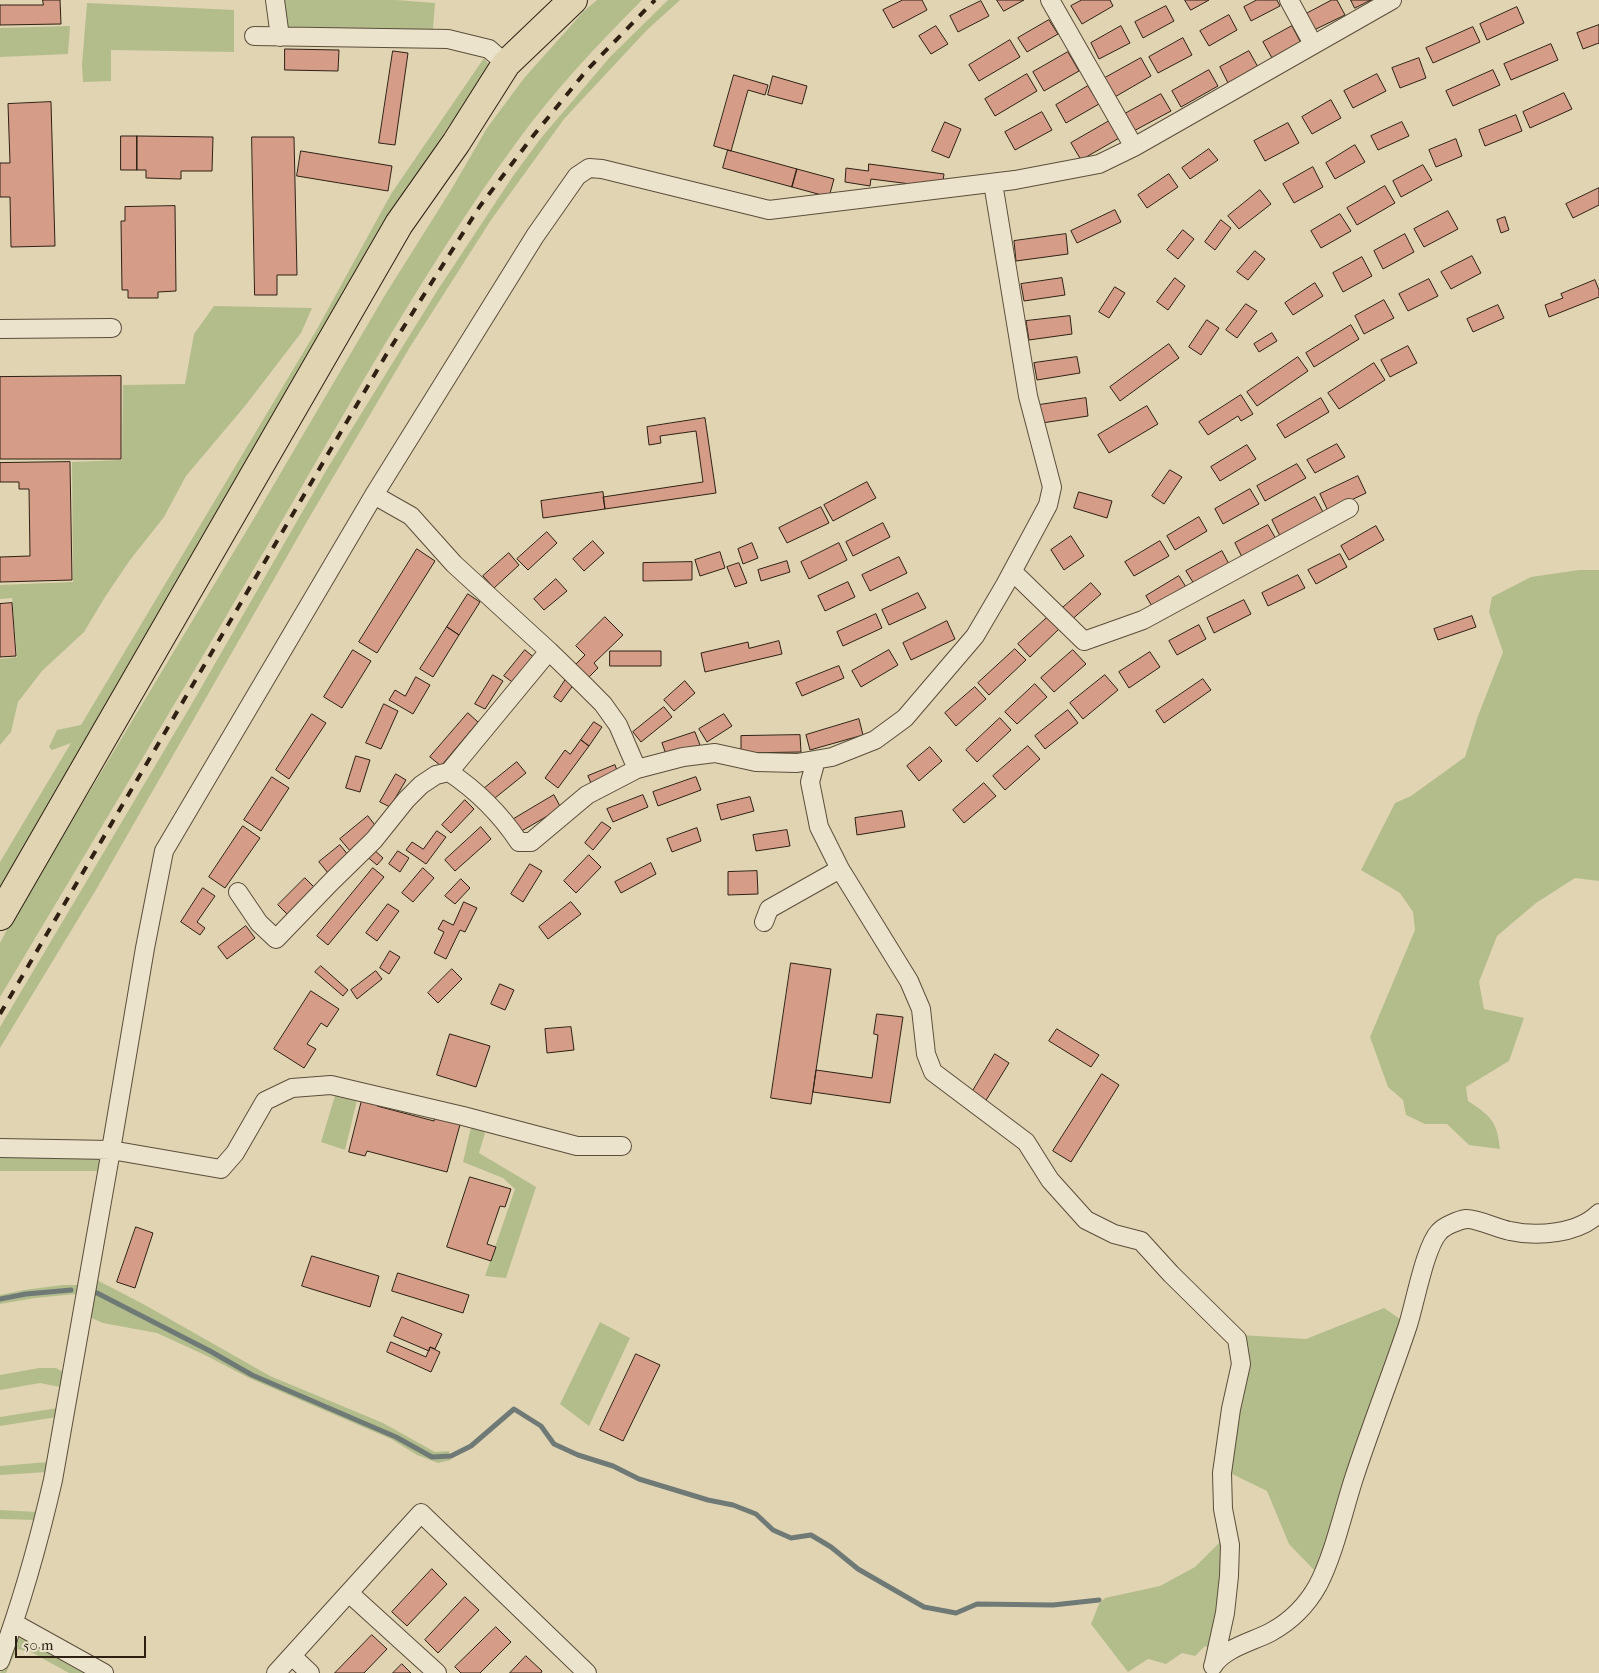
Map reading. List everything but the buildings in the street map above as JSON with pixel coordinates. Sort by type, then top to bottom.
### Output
[{"type":"main road","points":[[0,916],[399,224],[456,143],[506,64],[573,0]]},
{"type":"street","points":[[275,0],[280,37]]},
{"type":"street","points":[[1050,0],[1134,147]]},
{"type":"street","points":[[1289,0],[1313,44]]},
{"type":"street","points":[[0,1661],[14,1623],[42,1526],[55,1471],[145,948],[164,851],[374,495],[535,236],[578,176],[590,168],[602,169],[770,210],[993,183],[1099,164],[1134,147],[1392,0]]},
{"type":"street","points":[[254,36],[448,39],[488,49],[506,64]]},
{"type":"street","points":[[449,772],[465,783],[507,825],[519,842],[531,842],[587,795],[637,770],[682,757],[714,753],[756,762],[797,763],[832,757],[875,740],[905,718],[975,636],[1048,505],[1052,486],[1028,396],[993,183]]},
{"type":"street","points":[[0,329],[112,328]]},
{"type":"street","points":[[374,495],[411,516],[454,564],[550,651],[603,704],[618,725],[637,770]]},
{"type":"street","points":[[1012,572],[1084,641],[1143,620],[1349,508]]},
{"type":"street","points":[[238,892],[259,924],[276,939],[374,840],[406,800],[421,785],[436,775],[449,772],[550,651]]},
{"type":"street","points":[[816,760],[810,782],[819,827],[840,869],[909,981],[921,1009],[926,1054],[933,1072],[1026,1142],[1050,1180],[1086,1220],[1114,1234],[1141,1241],[1171,1274],[1238,1339],[1241,1364],[1231,1409],[1222,1473],[1223,1509],[1230,1545],[1229,1576],[1225,1613],[1212,1668]]},
{"type":"street","points":[[764,922],[770,909],[840,869]]},
{"type":"street","points":[[0,1148],[111,1150],[221,1169],[235,1153],[265,1102],[292,1088],[331,1085],[463,1116],[577,1146],[622,1146]]},
{"type":"street","points":[[1212,1668],[1225,1654],[1271,1632],[1293,1617],[1307,1603],[1318,1585],[1326,1568],[1354,1478],[1408,1325],[1430,1248],[1439,1231],[1466,1219],[1511,1232],[1544,1234],[1573,1229],[1599,1213]]},
{"type":"street","points":[[276,1673],[421,1513],[588,1673]]},
{"type":"street","points":[[349,1593],[437,1673]]},
{"type":"street","points":[[14,1623],[104,1673]]},
{"type":"street","points":[[292,1656],[310,1673]]},
{"type":"green space","points":[[282,0],[396,0],[435,3],[433,29],[284,29]]},
{"type":"green space","points":[[597,0],[642,0],[545,105],[516,143],[453,234],[366,376],[213,639],[0,997],[0,943],[11,922],[256,515],[385,295],[451,190],[487,128],[525,77],[584,11]]},
{"type":"green space","points":[[668,0],[680,0],[646,31],[564,119],[491,220],[410,347],[309,518],[97,888],[0,1048],[0,1027],[190,707],[327,469],[437,291],[513,176],[541,138],[610,57]]},
{"type":"green space","points":[[87,3],[234,10],[234,52],[111,50],[111,81],[83,82],[82,65]]},
{"type":"green space","points":[[70,26],[68,54],[0,57],[0,28]]},
{"type":"green space","points":[[484,58],[491,68],[446,130],[403,195],[323,340],[0,888],[0,862],[71,743],[52,750],[49,747],[57,730],[81,725],[316,331],[391,194]]},
{"type":"green space","points":[[214,306],[312,308],[301,333],[245,406],[186,476],[164,517],[130,560],[84,632],[42,671],[18,702],[11,732],[0,745],[0,659],[17,657],[12,598],[0,599],[0,585],[73,582],[72,462],[122,460],[123,385],[185,384],[194,334]]},
{"type":"green space","points":[[1579,570],[1599,570],[1599,881],[1575,878],[1536,903],[1497,936],[1479,982],[1484,1009],[1524,1018],[1509,1061],[1466,1087],[1468,1101],[1487,1115],[1495,1125],[1500,1149],[1469,1145],[1447,1124],[1425,1124],[1406,1115],[1403,1100],[1388,1087],[1370,1037],[1415,930],[1413,912],[1400,893],[1361,870],[1395,803],[1411,796],[1465,757],[1478,716],[1503,652],[1489,612],[1492,597],[1531,577]]},
{"type":"green space","points":[[337,1089],[358,1096],[345,1150],[321,1142]]},
{"type":"green space","points":[[472,1123],[485,1133],[479,1153],[536,1187],[506,1278],[485,1276],[515,1189],[503,1178],[463,1162]]},
{"type":"green space","points":[[0,1154],[98,1158],[101,1163],[100,1171],[0,1171]]},
{"type":"green space","points":[[95,1279],[270,1376],[383,1423],[435,1452],[449,1451],[451,1460],[438,1463],[417,1455],[391,1439],[249,1378],[157,1333],[103,1323],[87,1316]]},
{"type":"green space","points":[[62,1285],[83,1285],[77,1299],[76,1294],[0,1304],[0,1295]]},
{"type":"green space","points":[[1384,1308],[1403,1321],[1316,1572],[1289,1544],[1267,1491],[1226,1471],[1241,1335],[1306,1339]]},
{"type":"green space","points":[[600,1322],[630,1338],[589,1426],[560,1404]]},
{"type":"green space","points":[[39,1368],[56,1368],[67,1374],[64,1387],[40,1383],[0,1390],[0,1375]]},
{"type":"green space","points":[[58,1408],[57,1417],[0,1426],[0,1417]]},
{"type":"green space","points":[[48,1462],[47,1472],[0,1475],[0,1466]]},
{"type":"green space","points":[[0,1510],[38,1512],[36,1520],[0,1519]]},
{"type":"green space","points":[[1223,1539],[1224,1571],[1214,1651],[1205,1646],[1195,1656],[1182,1653],[1166,1664],[1148,1659],[1128,1672],[1091,1624],[1099,1604],[1105,1598],[1160,1586],[1195,1567]]},
{"type":"green space","points":[[23,1637],[90,1673],[69,1673],[31,1652],[17,1649],[6,1673],[0,1673],[16,1640]]},
{"type":"waterway","points":[[0,1299],[26,1294],[71,1290]]},
{"type":"waterway","points":[[97,1293],[210,1351],[252,1375],[396,1437],[432,1457],[451,1456],[471,1446],[514,1409],[541,1426],[554,1444],[578,1455],[613,1466],[639,1479],[708,1500],[733,1505],[756,1514],[773,1530],[791,1538],[811,1535],[831,1547],[858,1569],[924,1607],[956,1613],[977,1604],[1053,1605],[1099,1600]]},
{"type":"railway","points":[[0,1014],[386,355],[480,206],[533,136],[587,70],[655,0]]}]
